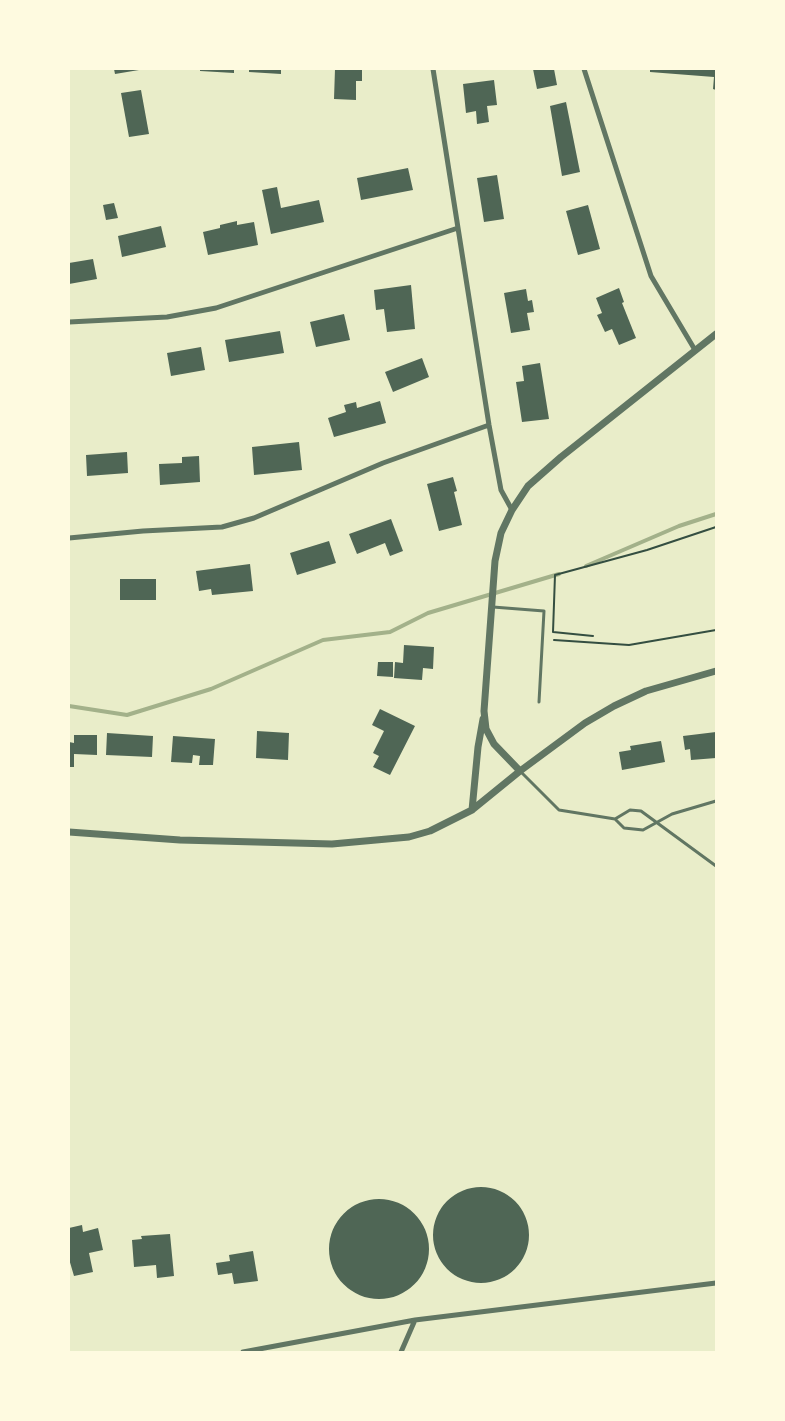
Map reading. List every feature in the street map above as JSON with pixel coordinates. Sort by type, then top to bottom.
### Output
[{"type":"street","points":[[433,69],[489,425],[501,490],[512,510]]},
{"type":"street","points":[[584,69],[651,276],[695,351]]},
{"type":"street","points":[[69,322],[167,317],[216,308],[458,228]]},
{"type":"street","points":[[472,810],[484,711],[495,561],[501,534],[512,510],[528,486],[561,457],[716,334]]},
{"type":"street","points":[[69,538],[222,527],[254,518],[383,463],[489,425]]},
{"type":"street","points":[[69,832],[180,840],[332,844],[409,837],[430,831],[472,810],[585,723],[614,706],[646,691],[716,671]]},
{"type":"street","points":[[484,711],[486,729],[494,744],[520,771]]},
{"type":"street","points":[[243,1352],[415,1320],[716,1283]]},
{"type":"street","points":[[401,1352],[415,1320]]},
{"type":"lane","points":[[491,605],[544,611],[539,702]]},
{"type":"lane","points":[[520,771],[559,810],[615,819],[624,828],[643,830],[656,821],[716,801]]},
{"type":"lane","points":[[615,819],[630,810],[641,811],[716,866]]},
{"type":"path","points":[[593,636],[553,632],[555,575],[647,550],[716,527]]},
{"type":"path","points":[[554,640],[629,645],[716,630]]},
{"type":"building","points":[[114,69],[139,69],[139,70],[115,74]]},
{"type":"building","points":[[200,69],[234,69],[234,73],[200,71]]},
{"type":"building","points":[[249,69],[281,69],[281,74],[249,72]]},
{"type":"building","points":[[335,69],[362,69],[362,81],[356,81],[356,100],[334,99]]},
{"type":"building","points":[[533,69],[554,69],[557,85],[537,89]]},
{"type":"building","points":[[650,69],[716,69],[716,90],[713,89],[714,77],[650,72]]},
{"type":"building","points":[[494,80],[497,105],[487,106],[489,122],[477,124],[476,111],[466,113],[463,84]]},
{"type":"building","points":[[141,90],[149,134],[129,137],[121,93]]},
{"type":"building","points":[[566,102],[580,172],[562,176],[550,106]]},
{"type":"building","points":[[408,168],[413,190],[361,200],[357,178]]},
{"type":"building","points":[[497,175],[504,219],[484,222],[477,178]]},
{"type":"building","points":[[277,187],[281,208],[319,200],[324,222],[271,234],[262,190]]},
{"type":"building","points":[[114,203],[118,218],[106,220],[103,205]]},
{"type":"building","points":[[588,205],[600,249],[578,255],[566,211]]},
{"type":"building","points":[[237,221],[237,225],[254,222],[258,245],[208,255],[203,232]]},
{"type":"building","points":[[161,226],[166,247],[122,257],[118,236]]},
{"type":"building","points":[[93,259],[97,279],[69,284],[69,263]]},
{"type":"building","points":[[411,285],[415,329],[387,332],[384,309],[376,310],[374,290]]},
{"type":"building","points":[[619,288],[624,302],[622,303],[636,338],[619,345],[612,329],[605,332],[597,315],[602,313],[596,298]]},
{"type":"building","points":[[526,289],[528,301],[532,300],[534,312],[527,313],[530,330],[511,333],[504,293]]},
{"type":"building","points":[[344,314],[350,340],[316,347],[310,322]]},
{"type":"building","points":[[280,331],[284,353],[229,362],[225,340]]},
{"type":"building","points":[[201,347],[205,370],[171,376],[167,353]]},
{"type":"building","points":[[422,358],[429,377],[393,392],[385,372]]},
{"type":"building","points":[[540,363],[549,419],[522,422],[516,382],[524,381],[522,366]]},
{"type":"building","points":[[380,401],[386,423],[334,437],[328,418],[346,412],[344,405],[356,402],[357,408]]},
{"type":"building","points":[[299,442],[302,470],[254,475],[252,447]]},
{"type":"building","points":[[127,452],[128,473],[87,476],[86,455]]},
{"type":"building","points":[[199,456],[200,482],[160,485],[159,464],[182,463],[182,457]]},
{"type":"building","points":[[453,477],[462,525],[439,531],[427,484]]},
{"type":"building","points":[[391,519],[403,551],[390,556],[385,543],[357,554],[349,534]]},
{"type":"building","points":[[329,541],[336,563],[297,575],[290,553]]},
{"type":"building","points":[[250,564],[253,591],[212,595],[211,589],[199,591],[196,571]]},
{"type":"building","points":[[120,579],[156,579],[156,600],[120,600]]},
{"type":"building","points":[[404,645],[434,647],[433,669],[423,668],[422,680],[394,678],[395,662],[403,663]]},
{"type":"building","points":[[378,662],[393,662],[393,677],[377,676]]},
{"type":"building","points":[[380,709],[415,726],[390,775],[373,767],[379,756],[373,753],[384,731],[372,725]]},
{"type":"building","points":[[257,731],[289,733],[288,760],[256,758]]},
{"type":"building","points":[[716,732],[716,758],[691,760],[690,749],[685,750],[683,736]]},
{"type":"building","points":[[107,733],[153,736],[152,757],[106,755]]},
{"type":"building","points":[[74,735],[97,735],[97,755],[74,754],[74,767],[69,767],[69,742],[74,743]]},
{"type":"building","points":[[173,736],[215,739],[213,765],[199,765],[200,756],[193,755],[192,763],[171,762]]},
{"type":"building","points":[[661,741],[665,762],[622,770],[619,752],[631,750],[630,746]]},
{"type":"building","points":[[481,1187],[499,1191],[515,1201],[525,1217],[529,1235],[525,1253],[515,1269],[499,1279],[481,1283],[463,1279],[447,1269],[437,1253],[433,1235],[437,1217],[447,1201],[463,1191]]},
{"type":"building","points":[[379,1199],[407,1207],[421,1221],[429,1249],[421,1277],[407,1291],[379,1299],[351,1291],[337,1277],[329,1249],[337,1221],[351,1207]]},
{"type":"building","points":[[82,1225],[83,1232],[98,1228],[103,1250],[89,1253],[93,1272],[74,1276],[69,1259],[69,1228]]},
{"type":"building","points":[[170,1234],[174,1276],[157,1278],[156,1265],[134,1267],[132,1240],[142,1239],[141,1236]]},
{"type":"building","points":[[253,1251],[258,1281],[234,1284],[232,1273],[218,1275],[216,1263],[230,1261],[229,1255]]},
{"type":"waterway","points":[[586,566],[679,526],[716,514]]},
{"type":"waterway","points":[[69,706],[127,715],[211,689],[323,640],[390,632],[428,613],[559,574]]}]
